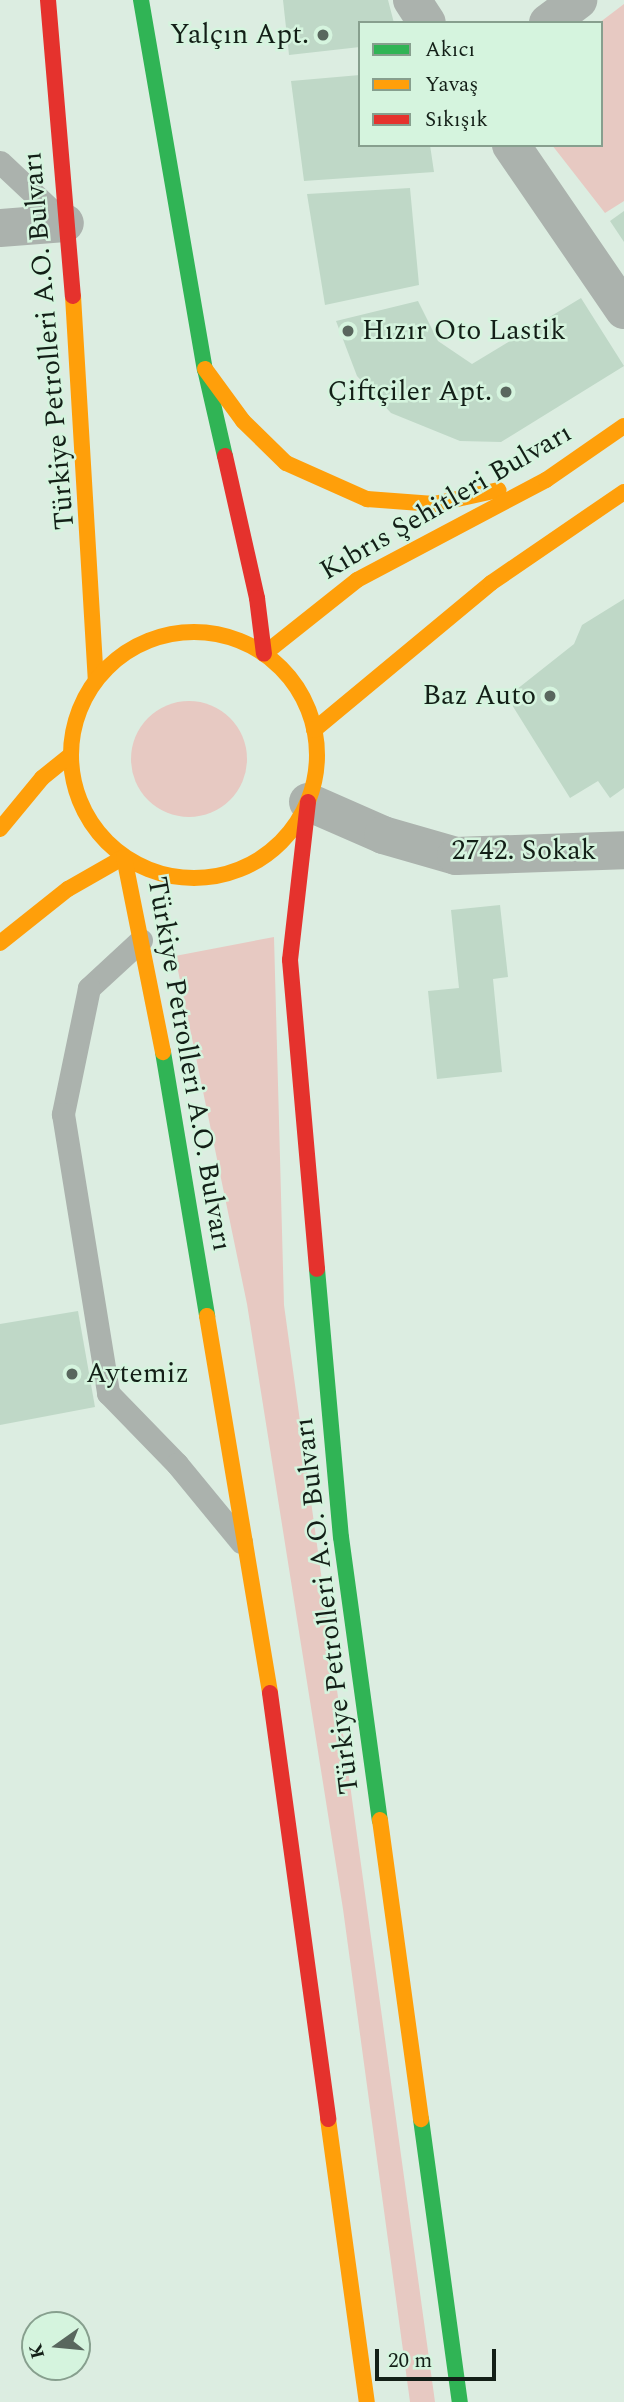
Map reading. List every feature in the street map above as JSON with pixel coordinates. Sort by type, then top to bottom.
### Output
[{"type":"main road","name":"Türkiye Petrolleri A.O. Bulvarı","points":[[48,0],[83,412],[96,678]]},
{"type":"main road","points":[[141,0],[205,369],[257,598],[264,654]]},
{"type":"main road","points":[[205,369],[243,421],[286,463],[367,499],[434,504],[546,480]]},
{"type":"main road","name":"Kıbrıs Şehitleri Bulvarı","points":[[264,654],[357,580],[546,480],[624,426]]},
{"type":"main road","points":[[314,730],[491,583],[624,492]]},
{"type":"main road","points":[[189,631],[225,635],[264,654],[287,675],[304,701],[314,730],[316,769],[308,802],[281,842],[262,858],[229,873],[193,879],[157,873],[124,857],[93,826],[76,793],[70,755],[77,715],[96,678],[122,654],[154,638],[189,631]]},
{"type":"main road","points":[[0,829],[42,778],[70,755]]},
{"type":"main road","name":"Türkiye Petrolleri A.O. Bulvarı","points":[[308,802],[290,960],[341,1537],[460,2402]]},
{"type":"main road","name":"Türkiye Petrolleri A.O. Bulvarı","points":[[124,857],[141,940],[247,1549],[368,2402]]},
{"type":"main road","points":[[0,943],[68,889],[124,857]]},
{"type":"street","points":[[412,0],[426,21]]},
{"type":"street","points":[[551,21],[578,0]]},
{"type":"street","points":[[512,147],[624,310]]},
{"type":"street","points":[[0,228],[65,223]]},
{"type":"street","name":"2742. Sokak","points":[[308,802],[383,835],[456,856],[624,850]]},
{"type":"lane","points":[[0,162],[65,223]]},
{"type":"lane","points":[[141,940],[89,988],[63,1114],[108,1394],[177,1464],[247,1549]]},
{"type":"shaded area","points":[[624,4],[624,201],[605,213],[554,147],[603,147],[602,21]]},
{"type":"shaded area","points":[[189,701],[211,705],[230,718],[243,737],[247,759],[243,781],[230,800],[211,813],[189,817],[167,813],[148,800],[135,781],[131,759],[135,737],[148,718],[167,705]]},
{"type":"shaded area","points":[[274,937],[284,1305],[435,2402],[410,2402],[343,1909],[247,1304],[175,956]]},
{"type":"building","name":"Yalçın Apt.","points":[[283,0],[388,0],[393,21],[358,21],[358,47],[289,55]]},
{"type":"building","points":[[358,75],[358,147],[430,147],[434,172],[304,181],[291,81]]},
{"type":"building","points":[[410,188],[419,285],[325,305],[307,194]]},
{"type":"building","points":[[624,211],[624,242],[610,221]]},
{"type":"building","name":"Çiftçiler Apt.","points":[[581,298],[624,366],[501,442],[460,441],[391,413],[357,376],[336,321],[418,301],[438,341],[472,364]]},
{"type":"building","points":[[624,599],[624,788],[610,798],[598,781],[570,798],[507,697],[574,644],[582,625]]},
{"type":"building","points":[[500,905],[508,977],[493,979],[502,1072],[437,1079],[428,991],[459,988],[451,910]]},
{"type":"building","points":[[78,1311],[95,1407],[0,1425],[0,1324]]},
{"type":"traffic: fast","points":[[141,0],[205,369],[225,456]]},
{"type":"traffic: fast","points":[[163,1052],[207,1316]]},
{"type":"traffic: fast","points":[[317,1269],[341,1537],[380,1820]]},
{"type":"traffic: fast","points":[[421,2119],[460,2402]]},
{"type":"traffic: slow","points":[[73,296],[96,678]]},
{"type":"traffic: slow","points":[[205,369],[243,421],[286,463],[367,499],[434,504],[499,490]]},
{"type":"traffic: slow","points":[[264,654],[357,580],[546,480],[624,426]]},
{"type":"traffic: slow","points":[[314,730],[491,583],[624,492]]},
{"type":"traffic: slow","points":[[194,632],[241,642],[262,653],[281,668],[296,687],[307,708],[317,755],[307,802],[296,823],[281,842],[262,857],[241,868],[194,878],[147,868],[126,857],[107,842],[92,823],[81,802],[71,755],[81,708],[92,687],[107,668],[126,653],[147,642],[194,632]]},
{"type":"traffic: slow","points":[[0,829],[42,778],[70,755]]},
{"type":"traffic: slow","points":[[0,943],[68,889],[124,857],[163,1052]]},
{"type":"traffic: slow","points":[[207,1316],[270,1693]]},
{"type":"traffic: slow","points":[[380,1820],[421,2119]]},
{"type":"traffic: slow","points":[[328,2119],[367,2402]]},
{"type":"traffic: jam","points":[[48,0],[73,296]]},
{"type":"traffic: jam","points":[[225,456],[257,598],[264,654]]},
{"type":"traffic: jam","points":[[308,802],[290,960],[317,1269]]},
{"type":"traffic: jam","points":[[270,1693],[328,2119]]},
{"type":"place","name":"Yalçın Apt.","points":[[323,35]]},
{"type":"place","name":"Hızır Oto Lastik","points":[[348,331]]},
{"type":"place","name":"Çiftçiler Apt.","points":[[506,392]]},
{"type":"place","name":"Baz Auto","points":[[550,696]]},
{"type":"place","name":"Aytemiz","points":[[72,1374]]}]
